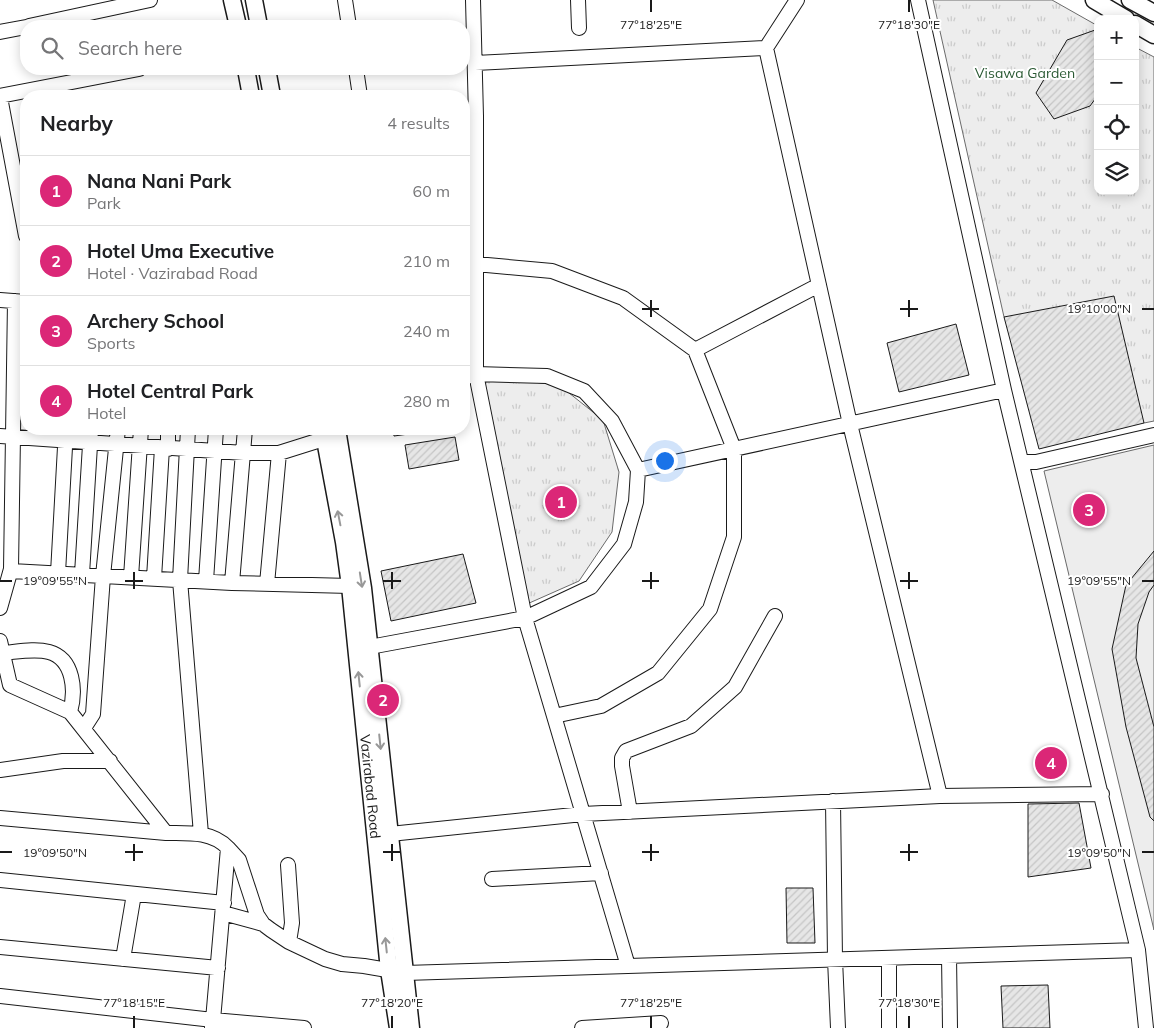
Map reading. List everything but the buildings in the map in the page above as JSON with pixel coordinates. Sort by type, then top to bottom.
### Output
[{"type":"main road","points":[[232,0],[237,20]]},
{"type":"main road","points":[[254,0],[258,20]]},
{"type":"main road","points":[[1094,0],[1119,15]]},
{"type":"main road","points":[[1130,0],[1154,13]]},
{"type":"main road","points":[[1139,26],[1154,35]]},
{"type":"main road","points":[[247,75],[251,90]]},
{"type":"main road","points":[[268,75],[271,90]]},
{"type":"main road","name":"Vazirabad Road","points":[[330,435],[350,586],[363,649],[390,834],[411,1028]]},
{"type":"main road","name":"Vazirabad Road","points":[[330,435],[363,588],[363,649],[389,970],[398,1028]]},
{"type":"street","points":[[55,20],[150,0]]},
{"type":"street","points":[[345,0],[348,20]]},
{"type":"street","points":[[473,0],[475,63],[470,131],[476,264],[470,305],[470,376],[524,618],[628,966]]},
{"type":"street","points":[[578,0],[579,28]]},
{"type":"street","points":[[797,0],[766,48],[850,424],[940,796]]},
{"type":"street","points":[[918,0],[1004,390],[1138,950],[1146,1028]]},
{"type":"street","points":[[0,32],[20,28]]},
{"type":"street","points":[[475,63],[766,48]]},
{"type":"street","points":[[34,90],[108,75]]},
{"type":"street","points":[[357,75],[359,90]]},
{"type":"street","points":[[20,93],[0,97],[20,198]]},
{"type":"street","points":[[476,264],[552,271],[623,298],[696,350],[734,449],[734,537],[710,610],[658,673],[601,706],[554,716]]},
{"type":"street","points":[[696,350],[819,284]]},
{"type":"street","points":[[0,300],[20,302],[6,437],[7,569],[0,608]]},
{"type":"street","points":[[363,649],[524,618],[590,587],[624,544],[636,502],[638,470],[612,421],[584,391],[547,376],[470,376]]},
{"type":"street","points":[[638,470],[1004,390]]},
{"type":"street","points":[[58,573],[66,435]]},
{"type":"street","points":[[84,728],[94,714],[103,576],[118,435]]},
{"type":"street","points":[[131,577],[141,435]]},
{"type":"street","points":[[154,578],[167,435]]},
{"type":"street","points":[[188,435],[180,580],[201,834]]},
{"type":"street","points":[[206,581],[216,435]]},
{"type":"street","points":[[232,583],[245,435]]},
{"type":"street","points":[[6,437],[91,436],[117,445],[244,454],[279,453],[325,435]]},
{"type":"street","points":[[1022,462],[1036,462],[1154,435]]},
{"type":"street","points":[[82,574],[91,436]]},
{"type":"street","points":[[267,584],[279,453]]},
{"type":"street","points":[[7,569],[232,583],[350,586]]},
{"type":"street","points":[[630,812],[622,766],[622,758],[626,751],[691,726],[735,687],[775,616]]},
{"type":"street","points":[[70,712],[74,694],[72,679],[66,665],[58,657],[50,652],[1,647],[5,685],[70,712],[166,833]]},
{"type":"street","points":[[0,770],[63,761],[110,761]]},
{"type":"street","points":[[390,834],[583,814],[940,796],[1102,794]]},
{"type":"street","points":[[833,801],[838,1028]]},
{"type":"street","points":[[0,818],[166,833],[201,834],[220,840],[240,860],[257,915],[263,924]]},
{"type":"street","points":[[213,1024],[228,848]]},
{"type":"street","points":[[288,865],[292,923],[289,942]]},
{"type":"street","points":[[492,879],[601,873]]},
{"type":"street","points":[[0,880],[134,894],[224,908],[263,924],[289,942],[326,959],[342,964],[405,973],[1138,950]]},
{"type":"street","points":[[123,959],[134,894]]},
{"type":"street","points":[[0,947],[218,968]]},
{"type":"street","points":[[949,956],[950,1028]]},
{"type":"street","points":[[889,958],[889,1028]]},
{"type":"street","points":[[0,996],[213,1024],[304,1028]]},
{"type":"street","points":[[582,1028],[661,1023]]},
{"type":"green space","name":"Visawa Garden","points":[[933,0],[1052,0],[1094,24],[1094,195],[1139,195],[1139,49],[1154,57],[1154,421],[1144,423],[1004,317]]},
{"type":"green space","points":[[517,380],[559,385],[603,420],[619,472],[612,532],[579,581],[527,604],[482,382]]},
{"type":"shaded area","points":[[1154,445],[1154,930],[1044,471]]},
{"type":"place","name":"Nana Nani Park","points":[[561,502]]},
{"type":"place","name":"Archery School","points":[[1089,510]]},
{"type":"place","name":"Hotel Uma Executive","points":[[383,700]]},
{"type":"place","name":"Hotel Central Park","points":[[1051,763]]}]
